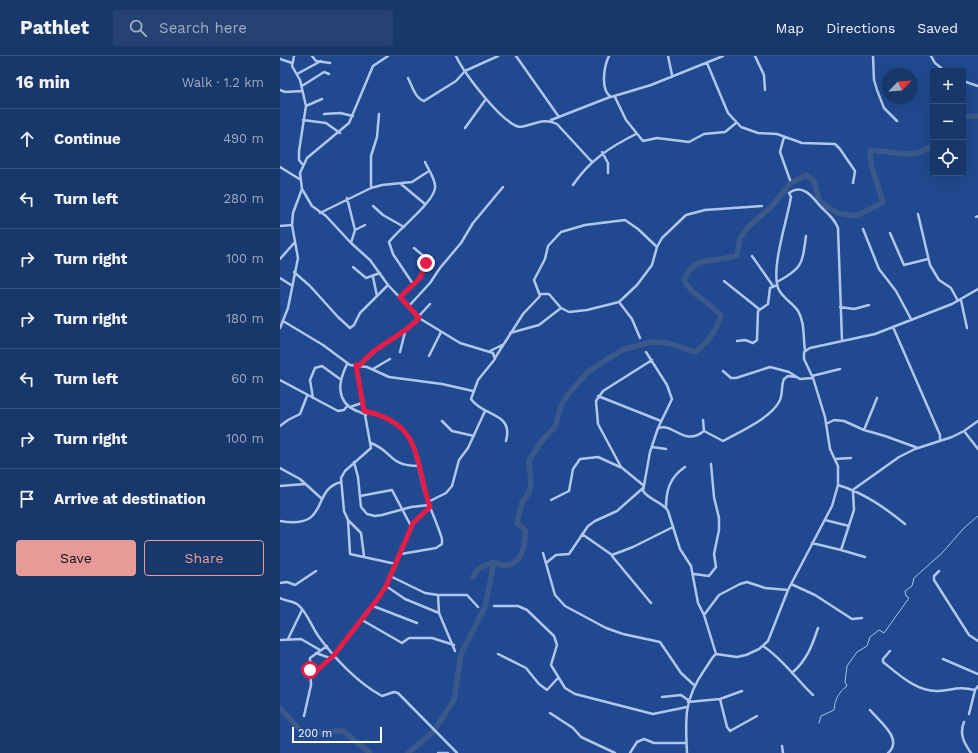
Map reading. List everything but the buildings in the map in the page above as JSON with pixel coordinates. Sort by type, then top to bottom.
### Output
[{"type":"street","points":[[294,56],[292,63],[302,86],[306,106],[299,158],[303,165]]},
{"type":"street","points":[[312,56],[316,61],[330,63]]},
{"type":"street","points":[[388,56],[373,66],[362,89],[353,116],[349,123],[340,133],[313,152],[303,165],[301,180],[302,189],[309,202],[320,213],[326,216],[351,243],[370,260],[388,285],[419,318],[460,344],[490,352],[493,354],[495,359]]},
{"type":"street","points":[[456,56],[486,98],[515,126],[520,128],[545,120],[559,118],[723,56]]},
{"type":"street","points":[[408,78],[415,94],[420,100],[424,101],[456,81],[466,71],[498,56]]},
{"type":"street","points":[[516,56],[559,118]]},
{"type":"street","points":[[608,56],[604,72],[607,94],[613,97],[636,134],[643,141],[657,138],[686,143],[704,134],[725,132],[736,123]]},
{"type":"street","points":[[668,56],[672,75]]},
{"type":"street","points":[[755,56],[764,74],[764,90]]},
{"type":"street","points":[[873,56],[874,80],[877,90],[884,108],[897,120]]},
{"type":"street","points":[[931,56],[935,63],[941,68]]},
{"type":"street","points":[[280,59],[292,63]]},
{"type":"street","points":[[297,74],[322,61]]},
{"type":"street","points":[[707,63],[728,113],[736,123],[749,131],[777,134],[802,143],[835,144],[855,171],[853,183]]},
{"type":"street","points":[[302,86],[324,72],[329,74]]},
{"type":"street","points":[[966,82],[978,86]]},
{"type":"street","points":[[280,90],[285,92],[302,91]]},
{"type":"street","points":[[465,128],[486,98]]},
{"type":"street","points":[[306,106],[322,99]]},
{"type":"street","points":[[324,114],[340,113],[353,116]]},
{"type":"street","points":[[371,188],[371,156],[377,137],[379,114]]},
{"type":"street","points":[[303,120],[326,123],[340,133]]},
{"type":"street","points":[[551,120],[557,124],[592,162]]},
{"type":"street","points":[[573,185],[602,152],[636,134]]},
{"type":"street","points":[[784,137],[780,152],[790,180]]},
{"type":"street","points":[[602,152],[608,163],[608,173]]},
{"type":"street","points":[[413,284],[388,244],[390,240],[425,204],[435,189],[435,184],[425,162]]},
{"type":"street","points":[[280,167],[301,180]]},
{"type":"street","points":[[320,213],[347,198],[371,188],[382,185],[412,182],[429,171]]},
{"type":"street","points":[[401,184],[425,204]]},
{"type":"street","points":[[408,307],[430,284],[440,268],[461,243],[473,223],[504,186]]},
{"type":"street","points":[[280,328],[288,308],[291,285],[298,258],[292,225],[295,204],[302,189]]},
{"type":"street","points":[[716,654],[737,657],[746,655],[764,646],[768,641],[788,590],[832,506],[838,484],[838,466],[829,445],[826,424],[812,377],[804,359],[805,350],[800,313],[795,306],[781,295],[777,283],[777,261],[791,198],[789,193],[792,190],[802,190],[811,193],[834,219],[838,228],[842,340]]},
{"type":"street","points":[[347,198],[355,230],[351,243]]},
{"type":"street","points":[[373,206],[383,215],[404,227]]},
{"type":"street","points":[[540,294],[549,294],[561,308],[574,312],[598,308],[619,302],[637,285],[648,270],[655,258],[657,247],[667,232],[686,215],[705,210],[762,206]]},
{"type":"street","points":[[918,214],[928,259],[939,280],[951,288],[960,301],[967,328]]},
{"type":"street","points":[[540,294],[535,286],[534,280],[545,259],[548,246],[555,237],[567,229],[625,220],[638,229],[657,247]]},
{"type":"street","points":[[280,226],[292,225]]},
{"type":"street","points":[[355,230],[365,225]]},
{"type":"street","points":[[863,230],[879,269],[896,291],[911,319]]},
{"type":"street","points":[[890,233],[904,265],[928,259]]},
{"type":"street","points":[[759,309],[768,304],[770,288],[799,268],[803,258],[806,236]]},
{"type":"street","points":[[280,260],[295,242]]},
{"type":"street","points":[[400,297],[422,274],[427,259],[414,248]]},
{"type":"street","points":[[752,256],[773,286]]},
{"type":"street","points":[[352,267],[363,277],[373,277],[380,273]]},
{"type":"street","points":[[294,272],[310,286],[342,322],[350,328],[354,326],[360,312],[388,285]]},
{"type":"street","points":[[373,277],[377,296]]},
{"type":"street","points":[[280,278],[291,285]]},
{"type":"street","points":[[724,281],[759,309]]},
{"type":"street","points":[[805,350],[842,340],[859,339],[960,301],[978,291]]},
{"type":"street","points":[[506,441],[508,432],[503,420],[485,411],[472,400],[473,391],[483,372],[495,359],[510,334],[540,294]]},
{"type":"street","points":[[619,302],[632,319],[640,338]]},
{"type":"street","points":[[358,365],[377,350],[406,331],[430,304]]},
{"type":"street","points":[[840,308],[854,308],[869,305]]},
{"type":"street","points":[[510,334],[539,325],[561,308]]},
{"type":"street","points":[[737,342],[745,340],[753,343],[757,340],[759,309]]},
{"type":"street","points":[[283,321],[323,345],[347,364],[373,369],[389,377],[437,383],[473,391]]},
{"type":"street","points":[[893,327],[940,435],[940,441]]},
{"type":"street","points":[[400,352],[406,331]]},
{"type":"street","points":[[429,356],[441,332]]},
{"type":"street","points":[[490,352],[504,344]]},
{"type":"street","points":[[546,564],[556,555],[569,554],[582,534],[595,520],[617,511],[643,486],[658,428],[671,404],[672,396],[646,352]]},
{"type":"street","points":[[373,369],[390,359]]},
{"type":"street","points":[[621,467],[598,424],[596,407],[598,396],[626,375],[652,360]]},
{"type":"street","points":[[347,364],[340,379],[341,390],[349,406],[366,416]]},
{"type":"street","points":[[358,365],[362,403],[372,443],[370,450],[354,462],[343,473],[341,482],[342,502],[348,520],[350,554],[396,564]]},
{"type":"street","points":[[313,398],[310,380],[315,368],[322,366],[340,379]]},
{"type":"street","points":[[723,371],[731,378],[736,378],[770,367],[789,372],[796,377]]},
{"type":"street","points":[[704,431],[723,441],[751,426],[777,406],[781,398],[784,379],[788,376],[802,379],[840,369]]},
{"type":"street","points":[[280,380],[307,396],[338,411],[344,410],[349,406],[362,403]]},
{"type":"street","points":[[280,426],[300,414],[307,396]]},
{"type":"street","points":[[598,396],[662,421]]},
{"type":"street","points":[[864,430],[877,398]]},
{"type":"street","points":[[364,411],[386,416],[401,427],[412,444],[429,505],[440,532],[442,544],[436,548],[401,554]]},
{"type":"street","points":[[310,677],[334,655],[373,606],[386,586],[412,526],[418,516],[429,505],[446,493],[452,486],[459,460],[468,448],[485,411]]},
{"type":"street","points":[[703,420],[704,431]]},
{"type":"street","points":[[826,424],[837,420],[918,448]]},
{"type":"street","points":[[442,421],[452,431],[474,436]]},
{"type":"street","points":[[841,550],[854,510],[854,489],[893,460],[918,448],[964,431],[978,421]]},
{"type":"street","points":[[658,428],[667,427],[686,437],[695,436],[704,431]]},
{"type":"street","points":[[964,431],[978,449]]},
{"type":"street","points":[[372,443],[401,464],[419,466]]},
{"type":"street","points":[[652,447],[666,449]]},
{"type":"street","points":[[551,500],[570,491],[574,469],[580,459],[598,457],[621,467],[643,486],[650,498],[666,508]]},
{"type":"street","points":[[835,460],[851,458]]},
{"type":"street","points":[[354,462],[358,477],[361,507],[367,514],[371,516],[382,515],[420,505],[429,505]]},
{"type":"street","points":[[694,573],[709,576],[717,564],[714,554],[719,530],[719,518],[714,497],[711,464]]},
{"type":"street","points":[[686,467],[677,473],[669,486],[666,508],[680,549],[692,566],[698,603],[704,615],[716,654]]},
{"type":"street","points":[[280,468],[291,473],[322,499]]},
{"type":"street","points":[[280,521],[293,523],[308,520],[316,512],[322,499],[331,486],[341,482]]},
{"type":"street","points":[[280,486],[305,484]]},
{"type":"street","points":[[838,484],[854,489],[873,499],[905,524]]},
{"type":"street","points":[[360,496],[392,490],[412,526]]},
{"type":"street","points":[[348,520],[361,533],[364,556]]},
{"type":"street","points":[[824,520],[849,526]]},
{"type":"street","points":[[612,556],[673,527]]},
{"type":"street","points":[[582,534],[612,556],[651,603]]},
{"type":"street","points":[[812,543],[865,557]]},
{"type":"street","points":[[543,553],[554,595],[565,606],[606,628],[623,634],[660,642],[681,673],[694,685]]},
{"type":"street","points":[[280,583],[287,582],[295,585],[316,571]]},
{"type":"street","points":[[939,571],[934,576],[934,580],[969,635],[978,640]]},
{"type":"street","points":[[390,576],[419,591],[438,595],[467,595],[478,607]]},
{"type":"street","points":[[704,615],[719,595],[740,584],[747,582],[765,588],[788,590]]},
{"type":"street","points":[[791,584],[815,596],[852,619],[862,618]]},
{"type":"street","points":[[386,586],[405,599],[439,613]]},
{"type":"street","points":[[438,595],[439,613],[454,645],[455,651]]},
{"type":"street","points":[[280,598],[297,604],[302,609],[314,629],[334,655],[363,683],[378,694],[385,696],[394,692],[398,693],[457,753]]},
{"type":"street","points":[[373,606],[417,623]]},
{"type":"street","points":[[494,606],[518,606],[527,610],[554,636],[557,645],[550,665],[558,678],[571,692],[632,710],[658,714],[687,707]]},
{"type":"street","points":[[288,640],[302,609]]},
{"type":"street","points":[[362,620],[402,643],[409,638],[428,638],[438,639],[454,645]]},
{"type":"street","points":[[792,672],[800,666],[810,652],[818,628]]},
{"type":"street","points":[[280,640],[301,639],[320,650]]},
{"type":"street","points":[[304,716],[310,694],[310,658],[315,653],[327,646]]},
{"type":"street","points":[[764,646],[773,653],[792,672],[797,680],[813,694]]},
{"type":"street","points":[[890,651],[883,659],[883,662],[919,687],[936,691],[962,687],[975,690]]},
{"type":"street","points":[[315,653],[331,658]]},
{"type":"street","points":[[498,654],[526,668],[539,684],[547,690],[558,678]]},
{"type":"street","points":[[687,753],[688,701],[694,685],[716,654]]},
{"type":"street","points":[[943,658],[978,674]]},
{"type":"street","points":[[969,714],[975,690],[978,686]]},
{"type":"street","points":[[662,697],[681,695],[688,701],[720,699],[742,691]]},
{"type":"street","points":[[720,699],[730,731],[757,716]]},
{"type":"street","points":[[870,710],[888,729],[893,740],[893,747],[888,753]]},
{"type":"street","points":[[550,713],[573,728],[581,737],[615,753]]},
{"type":"street","points":[[964,722],[962,734],[964,743],[971,753]]},
{"type":"street","points":[[630,753],[637,742],[644,739],[654,743],[686,743]]},
{"type":"street","points":[[782,746],[783,753]]},
{"type":"street","points":[[438,753],[448,753]]},
{"type":"waterway","points":[[966,117],[978,116]]},
{"type":"waterway","points":[[473,577],[481,567],[487,564],[494,562],[502,565],[509,565],[519,558],[524,545],[525,530],[517,523],[522,502],[529,493],[531,484],[529,461],[540,443],[555,427],[561,406],[568,394],[589,371],[622,350],[651,342],[668,343],[695,352],[704,345],[711,336],[717,327],[721,316],[687,286],[684,280],[694,266],[707,261],[729,258],[737,255],[740,238],[748,227],[771,207],[791,183],[806,175],[814,181],[819,201],[837,213],[857,216],[883,202],[871,165],[870,151],[910,154],[917,153],[930,147]]},
{"type":"waterway","points":[[819,723],[821,716],[834,710],[835,702],[838,696],[847,686],[845,682],[847,666],[857,652],[867,646],[870,637],[879,630],[884,633],[909,598],[906,596],[905,591],[912,586],[914,578],[942,553],[964,528],[978,516]]},
{"type":"waterway","points":[[435,729],[454,700],[461,654],[485,607],[494,562]]},
{"type":"waterway","points":[[280,708],[303,733],[343,731],[370,753]]},
{"type":"waterway","points":[[408,753],[433,732]]},
{"type":"route","points":[[310,670],[310,677],[334,655],[379,597],[384,590],[401,554],[413,523],[418,516],[430,507],[424,491],[415,452],[406,433],[395,421],[386,416],[364,411],[356,365],[360,365],[364,359],[406,331],[419,318],[400,297],[420,278],[426,263]]}]
